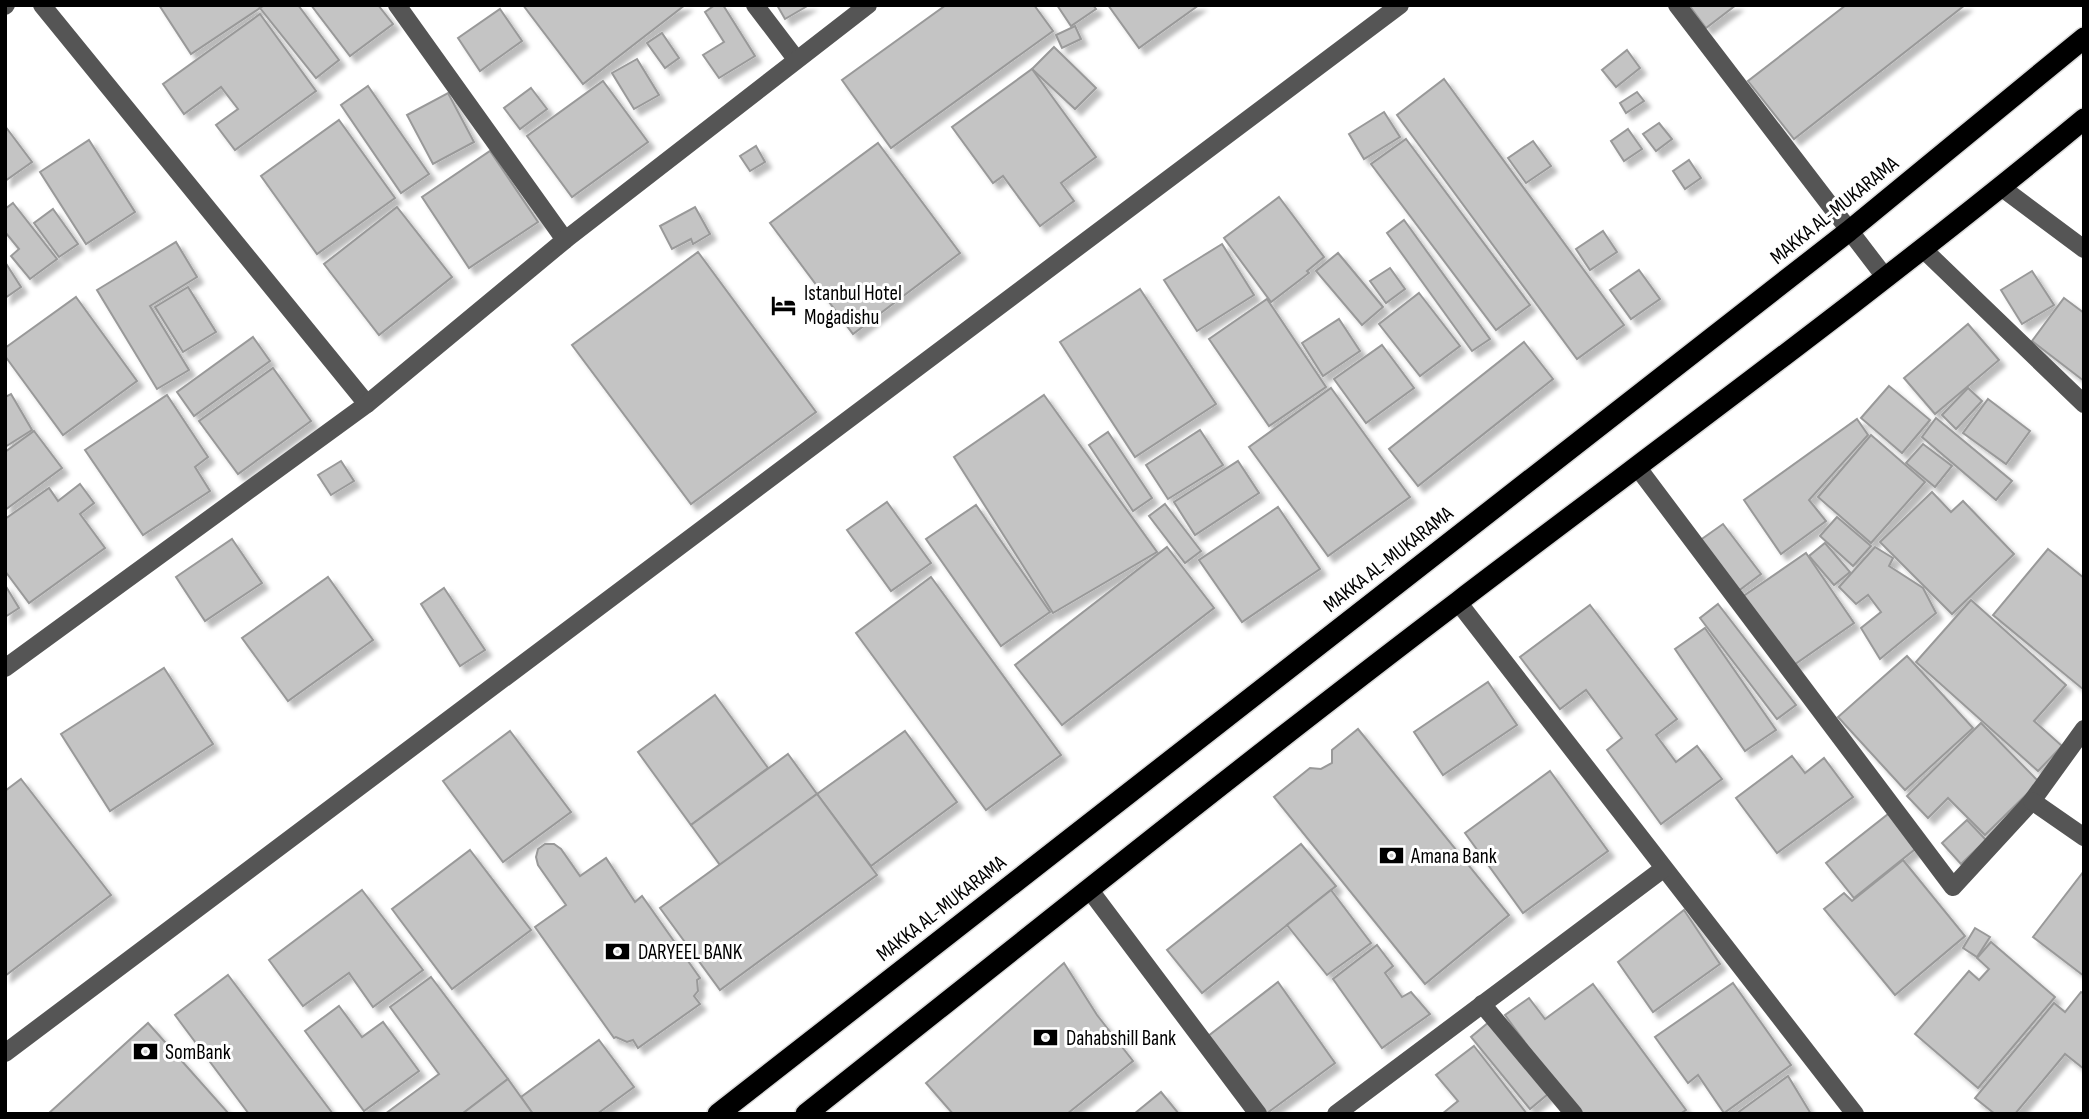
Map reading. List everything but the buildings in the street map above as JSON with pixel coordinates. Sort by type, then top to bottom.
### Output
[{"type":"highway","name":"MAKKA AL-MUKARAMA","points":[[718,1114],[1849,231],[2084,38]]},
{"type":"highway","points":[[806,1114],[1089,889],[1458,602],[1638,468],[1885,277],[2084,119]]},
{"type":"street","points":[[42,5],[367,404]]},
{"type":"street","points":[[397,5],[565,240]]},
{"type":"street","points":[[755,5],[796,59]]},
{"type":"street","points":[[5,668],[367,404],[565,240],[868,5]]},
{"type":"street","points":[[5,1053],[1400,5]]},
{"type":"street","points":[[1677,5],[1885,277]]},
{"type":"street","points":[[2001,187],[2084,249]]},
{"type":"street","points":[[1922,248],[2084,404]]},
{"type":"street","points":[[1638,468],[1953,887],[2032,801],[2084,729]]},
{"type":"street","points":[[1458,602],[1855,1114]]},
{"type":"street","points":[[2032,801],[2084,837]]},
{"type":"street","points":[[1336,1114],[1663,869]]},
{"type":"street","points":[[1089,889],[1258,1114]]},
{"type":"street","points":[[1482,1004],[1574,1114]]},
{"type":"place","name":"Istanbul Hotel Mogadishu","points":[[784,305]]},
{"type":"place","name":"Amana Bank","points":[[1391,856]]},
{"type":"place","name":"DARYEEL BANK","points":[[618,952]]},
{"type":"place","name":"Dahabshill Bank","points":[[1046,1038]]},
{"type":"place","name":"SomBank","points":[[145,1052]]}]
